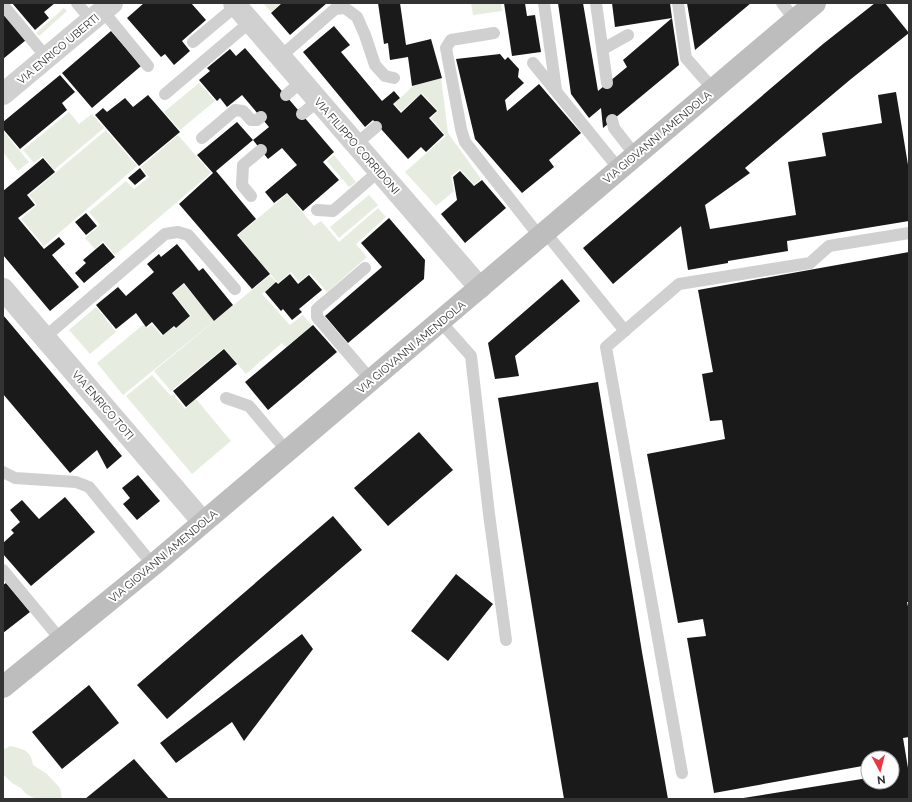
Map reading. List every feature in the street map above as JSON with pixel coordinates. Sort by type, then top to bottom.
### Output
[{"type":"main road","name":"VIA GIOVANNI AMENDOLA","points":[[3,686],[204,522],[815,3]]},
{"type":"street","name":"VIA FILIPPO CORRIDONI","points":[[240,8],[280,57],[294,89],[310,108],[356,144],[480,288]]},
{"type":"street","name":"VIA ENRICO UBERTI","points":[[3,94],[102,11]]},
{"type":"street","name":"VIA ENRICO TOTI","points":[[3,289],[204,522]]},
{"type":"lane","points":[[77,3],[102,11],[148,66]]},
{"type":"lane","points":[[544,3],[556,91]]},
{"type":"lane","points":[[596,3],[607,83]]},
{"type":"lane","points":[[678,3],[686,58],[713,89]]},
{"type":"lane","points":[[782,3],[795,20]]},
{"type":"lane","points":[[3,5],[47,58]]},
{"type":"lane","points":[[193,42],[240,8]]},
{"type":"lane","points":[[165,94],[240,8]]},
{"type":"lane","points":[[280,57],[335,9],[345,8],[357,17],[375,65],[385,76],[394,78]]},
{"type":"lane","points":[[494,33],[451,40],[446,48],[461,129],[465,142],[542,235],[625,331]]},
{"type":"lane","points":[[603,49],[628,35]]},
{"type":"lane","points":[[534,63],[619,170]]},
{"type":"lane","points":[[202,138],[235,110],[243,111],[251,120],[257,120],[261,117]]},
{"type":"lane","points":[[612,120],[614,128],[636,155]]},
{"type":"lane","points":[[356,144],[376,127]]},
{"type":"lane","points":[[251,196],[242,186],[243,165],[261,150]]},
{"type":"lane","points":[[317,210],[333,211],[379,171]]},
{"type":"lane","points":[[45,337],[165,234],[178,232],[188,235],[235,289]]},
{"type":"lane","points":[[682,773],[606,347],[679,284],[810,263],[829,246],[909,233]]},
{"type":"lane","points":[[365,268],[317,309],[317,316],[371,380]]},
{"type":"lane","points":[[440,322],[470,356],[506,640]]},
{"type":"lane","points":[[226,398],[249,406],[287,451]]},
{"type":"lane","points":[[3,472],[15,478],[76,482],[89,486],[153,564]]},
{"type":"lane","points":[[3,570],[61,640]]},
{"type":"shaded area","points":[[263,3],[281,3],[271,12]]},
{"type":"shaded area","points":[[471,3],[501,3],[502,11],[473,15]]},
{"type":"shaded area","points":[[64,8],[67,11],[39,36],[36,33]]},
{"type":"shaded area","points":[[441,78],[448,133],[481,179],[474,185],[460,169],[451,176],[454,191],[436,206],[405,172],[446,136],[431,118],[438,111],[422,93],[401,111],[394,104],[413,86]]},
{"type":"shaded area","points":[[199,83],[215,101],[180,130],[164,112]]},
{"type":"shaded area","points":[[69,112],[79,124],[92,114],[104,128],[54,170],[43,156],[34,163],[23,150]]},
{"type":"shaded area","points":[[106,130],[137,166],[44,246],[21,219],[37,205],[29,195]]},
{"type":"shaded area","points":[[3,131],[29,162],[18,171],[3,152]]},
{"type":"shaded area","points":[[178,135],[211,173],[115,255],[103,241],[95,249],[85,238],[100,225],[89,212],[126,181],[134,189],[149,177],[141,167]]},
{"type":"shaded area","points":[[334,155],[356,182],[349,187],[327,161]]},
{"type":"shaded area","points":[[287,194],[314,226],[321,221],[339,242],[378,208],[386,217],[356,244],[367,257],[327,292],[310,273],[299,282],[291,272],[278,283],[238,235]]},
{"type":"shaded area","points":[[369,195],[378,205],[339,238],[330,227]]},
{"type":"shaded area","points":[[270,275],[276,282],[262,294],[290,325],[303,315],[312,326],[286,347],[282,343],[246,374],[224,348],[171,391],[154,371]]},
{"type":"shaded area","points":[[184,284],[214,321],[123,395],[97,363],[144,324],[147,328],[152,324],[162,336],[173,327],[175,329],[191,316],[173,293]]},
{"type":"shaded area","points":[[96,307],[116,332],[90,354],[69,330]]},
{"type":"shaded area","points":[[152,375],[171,396],[173,394],[185,409],[196,399],[231,441],[192,474],[126,396]]},
{"type":"shaded area","points":[[10,746],[22,749],[28,753],[33,765],[47,774],[60,788],[62,799],[36,799],[26,794],[21,788],[12,783],[3,774],[3,750]]},
{"type":"building","points":[[12,3],[55,3],[44,12],[49,18],[35,30]]},
{"type":"building","points":[[144,3],[191,3],[206,20],[182,41],[190,51],[174,65],[165,54],[161,57],[127,18]]},
{"type":"building","points":[[282,3],[327,3],[290,35],[271,13]]},
{"type":"building","points":[[378,3],[400,3],[406,45],[431,39],[442,78],[412,86],[408,57],[390,60],[388,43],[384,44]]},
{"type":"building","points":[[504,3],[525,3],[527,16],[535,15],[541,52],[512,56]]},
{"type":"building","points":[[558,3],[583,3],[598,91],[627,67],[623,60],[672,18],[679,65],[603,128],[601,108],[589,118],[571,94]]},
{"type":"building","points":[[612,3],[670,3],[672,18],[615,27]]},
{"type":"building","points":[[687,3],[751,3],[695,50]]},
{"type":"building","points":[[875,3],[885,3],[909,33],[851,79],[745,168],[750,173],[705,205],[710,229],[796,215],[788,162],[826,156],[822,133],[882,123],[878,95],[896,92],[909,171],[909,221],[787,241],[788,251],[728,261],[728,263],[688,270],[681,226],[613,284],[583,248],[823,44]]},
{"type":"building","points":[[4,13],[26,40],[3,59],[3,14]]},
{"type":"building","points":[[334,26],[350,45],[341,52],[382,101],[394,91],[400,98],[393,104],[401,113],[421,94],[437,111],[429,118],[444,135],[426,152],[421,147],[408,159],[373,120],[365,127],[303,52]]},
{"type":"building","points":[[111,31],[141,66],[92,108],[62,73]]},
{"type":"building","points":[[245,48],[334,152],[323,162],[339,180],[303,211],[287,193],[274,203],[265,192],[297,165],[282,148],[268,159],[253,140],[269,127],[242,95],[227,107],[220,98],[217,101],[199,80],[210,71],[207,68],[230,49],[236,56]]},
{"type":"building","points":[[500,54],[505,60],[508,57],[519,69],[518,77],[524,83],[505,100],[507,111],[539,84],[581,133],[549,160],[554,167],[522,193],[475,139],[456,59]]},
{"type":"building","points":[[60,75],[75,92],[62,103],[67,110],[20,149],[3,129],[3,122]]},
{"type":"building","points":[[148,95],[180,132],[139,166],[95,115],[103,108],[107,112],[125,98],[133,107]]},
{"type":"building","points":[[237,122],[253,140],[216,171],[256,219],[237,235],[270,274],[252,289],[179,204],[213,173],[197,155]]},
{"type":"building","points":[[43,158],[55,172],[27,195],[35,205],[18,218],[44,249],[59,237],[65,244],[52,255],[79,287],[50,311],[3,255],[3,191]]},
{"type":"building","points":[[140,168],[146,176],[135,185],[128,178]]},
{"type":"building","points":[[460,171],[474,186],[482,180],[506,208],[465,243],[441,214],[457,200],[453,177]]},
{"type":"building","points":[[86,213],[97,226],[86,235],[75,222]]},
{"type":"building","points":[[389,218],[425,260],[424,279],[348,343],[325,316],[382,267],[361,243]]},
{"type":"building","points":[[103,243],[115,257],[84,283],[75,273],[86,263],[83,260]]},
{"type":"building","points":[[177,244],[199,271],[203,268],[233,305],[214,321],[184,283],[172,293],[190,316],[176,328],[174,326],[163,335],[152,322],[146,327],[136,313],[116,329],[96,305],[118,287],[126,296],[154,272],[147,264],[159,254],[161,257]]},
{"type":"building","points":[[909,252],[909,602],[907,602],[909,611],[909,737],[903,738],[909,774],[909,799],[737,799],[860,779],[860,790],[900,790],[900,750],[860,750],[860,766],[714,793],[687,638],[706,636],[703,619],[678,623],[647,454],[725,439],[722,420],[710,421],[702,374],[713,372],[698,290]]},
{"type":"building","points":[[290,274],[298,284],[309,275],[322,290],[299,309],[302,312],[292,320],[283,309],[281,311],[265,292],[276,282],[278,284]]},
{"type":"building","points":[[562,279],[580,301],[515,356],[519,376],[495,379],[488,343]]},
{"type":"building","points":[[3,315],[122,456],[107,469],[97,450],[70,473],[3,394]]},
{"type":"building","points":[[313,325],[337,352],[268,410],[245,382]]},
{"type":"building","points":[[224,349],[237,364],[186,407],[173,391]]},
{"type":"building","points":[[598,382],[642,652],[668,799],[564,799],[542,668],[498,398]]},
{"type":"building","points":[[419,432],[453,470],[388,526],[354,488]]},
{"type":"building","points":[[138,475],[160,501],[137,520],[123,504],[130,498],[122,488]]},
{"type":"building","points":[[65,497],[95,532],[31,586],[3,554],[3,543],[14,533],[11,530],[20,522],[10,510],[22,500],[39,519]]},
{"type":"building","points":[[333,516],[362,550],[167,719],[137,685]]},
{"type":"building","points":[[456,574],[493,604],[448,661],[411,631]]},
{"type":"building","points":[[6,583],[30,612],[3,633],[3,585]]},
{"type":"building","points":[[302,634],[313,649],[244,741],[232,722],[176,763],[160,743]]},
{"type":"building","points":[[89,685],[119,723],[62,769],[32,732]]},
{"type":"building","points":[[134,759],[169,799],[85,799]]}]
